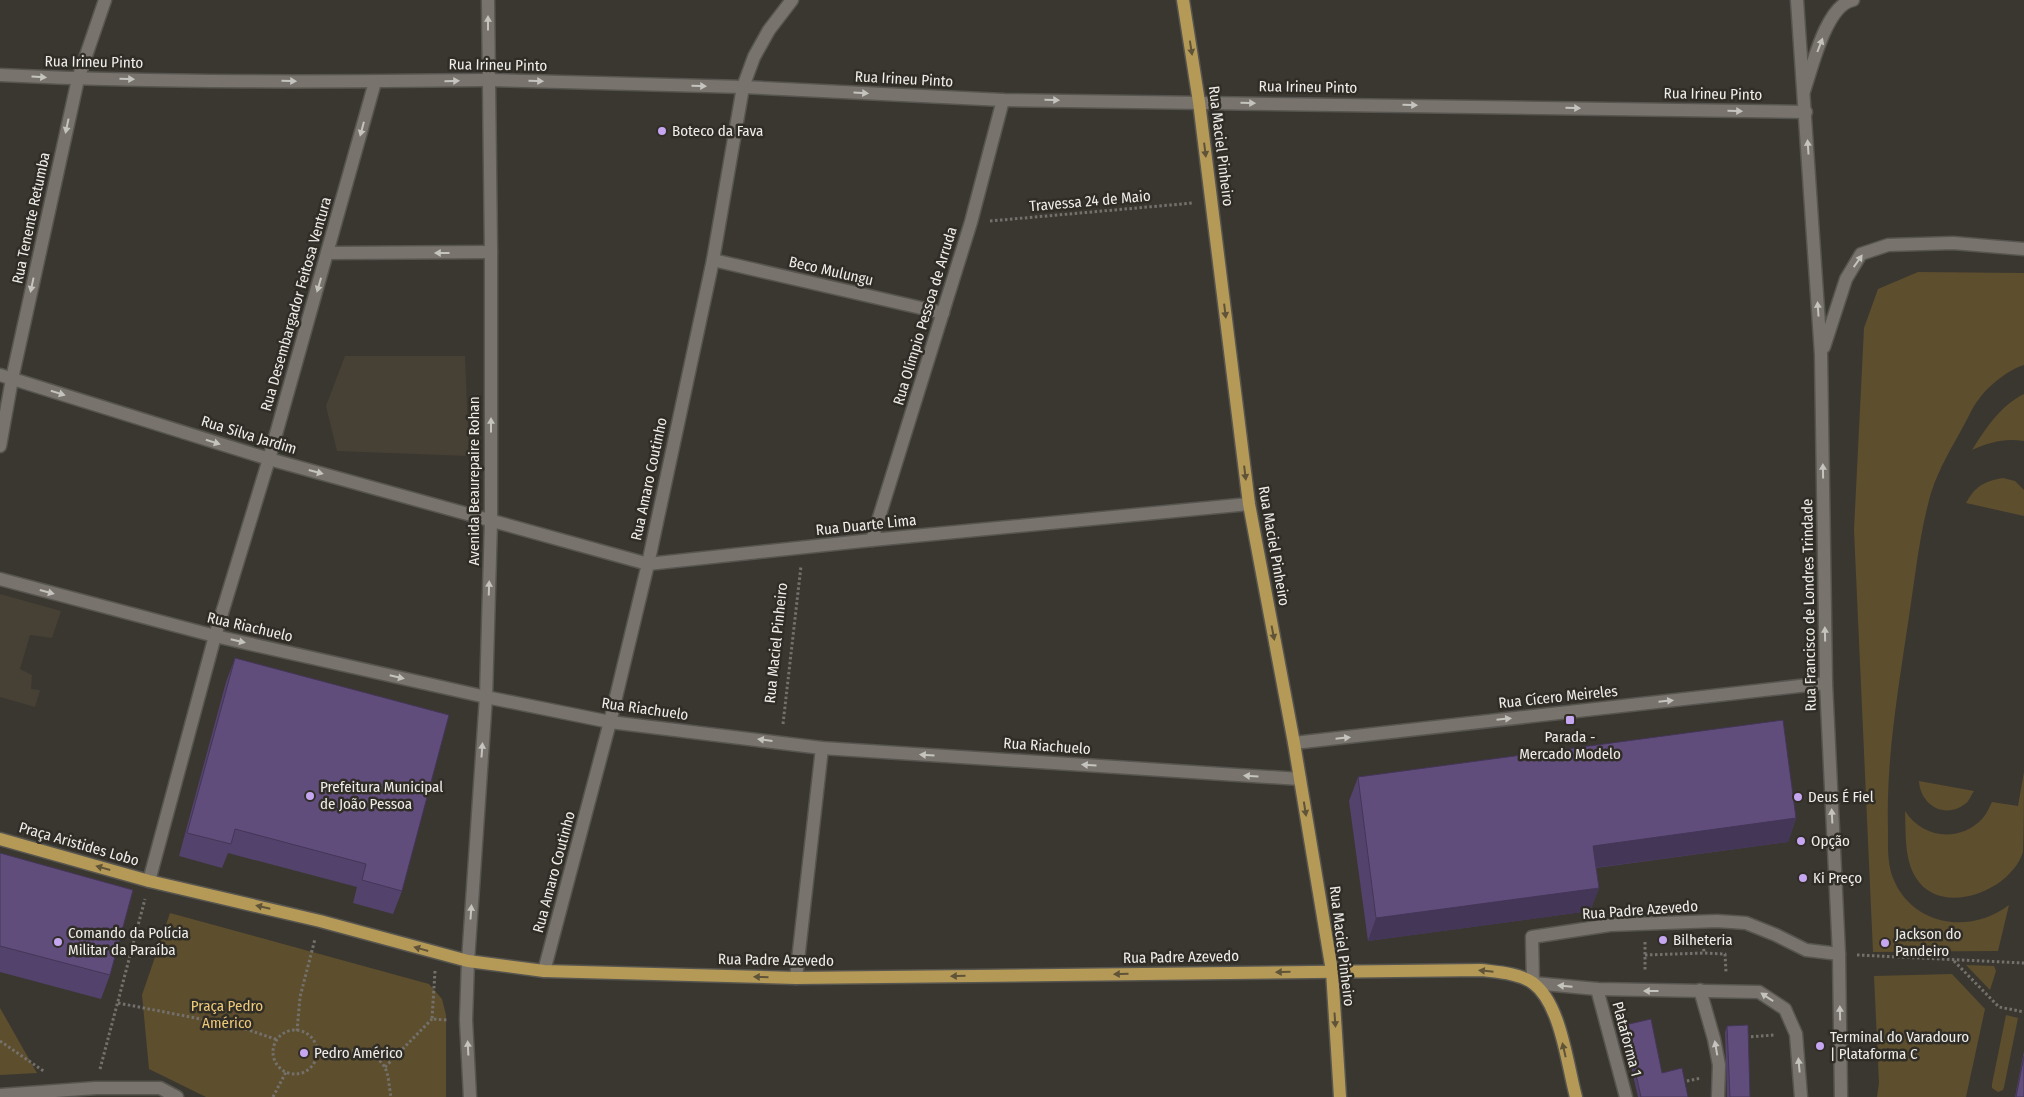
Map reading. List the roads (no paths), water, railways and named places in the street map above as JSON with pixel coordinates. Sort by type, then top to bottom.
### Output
[{"type":"main road","name":"Rua Maciel Pinheiro","points":[[1183,0],[1199,102],[1249,504],[1294,743],[1332,971],[1340,1097]]},
{"type":"main road","name":"Praça Aristides Lobo","points":[[0,839],[150,881]]},
{"type":"main road","points":[[150,881],[320,920],[468,961]]},
{"type":"main road","name":"Rua Padre Azevedo","points":[[468,961],[544,971],[796,978],[1481,970],[1509,974],[1533,983]]},
{"type":"main road","points":[[1533,983],[1552,1006],[1558,1022],[1576,1097]]},
{"type":"street","name":"Rua Tenente Retumba","points":[[0,446],[6,377],[78,79],[105,0]]},
{"type":"street","name":"Avenida Beaurepaire Rohan","points":[[468,961],[486,697],[491,520],[491,252],[488,0]]},
{"type":"street","name":"Rua Amaro Coutinho","points":[[544,971],[610,722],[648,564],[713,260],[744,87],[758,51],[769,30],[792,0]]},
{"type":"street","name":"Rua Francisco de Londres Trindade","points":[[1797,0],[1821,354],[1826,683],[1839,954],[1841,1097]]},
{"type":"street","points":[[1804,92],[1820,42],[1836,11],[1853,0]]},
{"type":"street","name":"Rua Irineu Pinto","points":[[0,75],[78,79],[375,82],[488,80],[744,87],[1003,100],[1806,112]]},
{"type":"street","name":"Rua Desembargador Feitosa Ventura","points":[[150,881],[215,636],[269,459],[375,82]]},
{"type":"street","name":"Rua Olímpio Pessoa de Arruda","points":[[872,540],[971,222],[1003,100]]},
{"type":"street","points":[[1821,354],[1846,279],[1861,254],[1888,245],[1953,242],[2024,249]]},
{"type":"street","points":[[328,254],[491,252]]},
{"type":"street","name":"Beco Mulungu","points":[[713,260],[943,314]]},
{"type":"street","name":"Rua Silva Jardim","points":[[6,377],[269,459],[491,520]]},
{"type":"street","name":"Rua Duarte Lima","points":[[491,520],[648,564],[872,540],[1249,504]]},
{"type":"street","name":"Rua Riachuelo","points":[[0,579],[215,636],[486,697],[610,722],[822,748],[1300,779]]},
{"type":"street","name":"Rua Cícero Meireles","points":[[1294,743],[1826,683]]},
{"type":"street","points":[[796,978],[822,748]]},
{"type":"street","name":"Rua Padre Azevedo","points":[[1533,983],[1532,937],[1610,925],[1717,921],[1746,923],[1806,950],[1839,954]]},
{"type":"street","points":[[468,961],[466,1020],[470,1097]]},
{"type":"street","points":[[1533,983],[1646,991],[1759,992],[1785,1009],[1796,1034],[1801,1097]]},
{"type":"street","name":"Plataforma 1","points":[[1597,989],[1626,1097]]},
{"type":"street","points":[[1700,990],[1719,1064],[1718,1097]]},
{"type":"street","points":[[0,1095],[96,1088],[160,1088],[177,1097]]},
{"type":"place","name":"Boteco da Fava","points":[[662,131]]},
{"type":"place","name":"Parada - Mercado Modelo","points":[[1570,720]]},
{"type":"place","name":"Prefeitura Municipal de João Pessoa","points":[[310,796]]},
{"type":"place","name":"Deus É Fiel","points":[[1798,797]]},
{"type":"place","name":"Opção","points":[[1801,841]]},
{"type":"place","name":"Ki Preço","points":[[1803,878]]},
{"type":"place","name":"Bilheteria","points":[[1663,940]]},
{"type":"place","name":"Comando da Polícia Militar da Paraíba","points":[[58,942]]},
{"type":"place","name":"Jackson do Pandeiro","points":[[1885,943]]},
{"type":"place","name":"Terminal do Varadouro | Plataforma C","points":[[1820,1046]]},
{"type":"place","name":"Pedro Américo","points":[[304,1053]]},
{"type":"park label","name":"Praça Pedro Américo","points":[[227,1014]]}]
